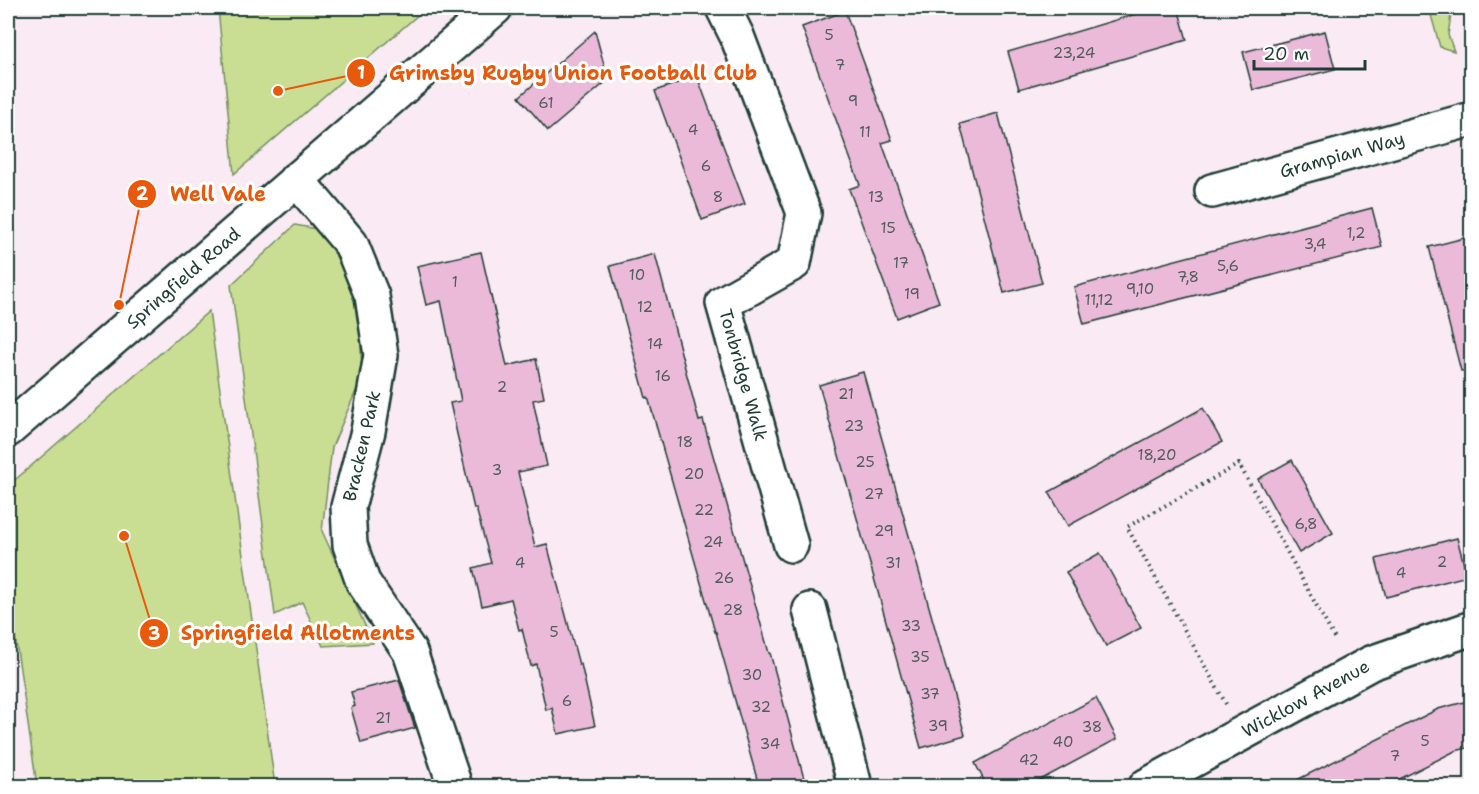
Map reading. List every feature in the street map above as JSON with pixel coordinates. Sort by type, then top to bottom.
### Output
[{"type":"street","name":"Springfield Road","points":[[8,430],[495,8]]},
{"type":"street","name":"Tonbridge Walk","points":[[723,8],[737,36],[804,213],[794,263],[723,303],[791,545]]},
{"type":"street","name":"Grampian Way","points":[[1212,191],[1472,119]]},
{"type":"street","name":"Bracken Park","points":[[296,179],[351,244],[372,296],[381,356],[368,431],[348,507],[350,545],[363,582],[410,652],[455,786]]},
{"type":"street","points":[[810,610],[855,786]]},
{"type":"street","name":"Wicklow Avenue","points":[[1146,786],[1371,663],[1472,628]]},
{"type":"path","points":[[1242,734],[1127,527],[1239,464],[1354,672]]},
{"type":"green space","points":[[218,8],[426,8],[234,174]]},
{"type":"green space","points":[[1429,8],[1452,8],[1448,35],[1454,51],[1440,47]]},
{"type":"green space","points":[[295,225],[322,230],[335,244],[359,295],[362,377],[332,447],[322,531],[373,643],[323,646],[302,602],[275,615],[231,285]]},
{"type":"green space","points":[[209,311],[275,786],[37,786],[8,587],[8,486]]},
{"type":"building","points":[[1156,8],[1178,8],[1187,40],[1019,89],[1008,52]]},
{"type":"building","points":[[845,11],[892,140],[882,143],[939,302],[897,318],[849,189],[860,185],[802,27]]},
{"type":"building","points":[[595,31],[608,80],[548,131],[519,97]]},
{"type":"building","points":[[1325,31],[1335,69],[1253,90],[1243,52]]},
{"type":"building","points":[[697,76],[745,204],[702,220],[655,91]]},
{"type":"building","points":[[998,113],[1042,283],[1004,293],[960,124]]},
{"type":"building","points":[[1372,208],[1382,247],[1084,324],[1074,287]]},
{"type":"building","points":[[1472,236],[1472,370],[1461,371],[1429,247]]},
{"type":"building","points":[[481,252],[507,366],[536,359],[544,398],[533,400],[547,466],[518,472],[535,547],[547,544],[579,665],[581,664],[595,726],[558,734],[552,708],[546,710],[536,664],[531,666],[522,629],[519,630],[511,599],[482,606],[473,568],[491,563],[476,508],[474,509],[450,403],[461,401],[441,301],[426,305],[417,266]]},
{"type":"building","points":[[655,254],[699,421],[703,420],[806,786],[759,786],[648,397],[646,398],[610,266]]},
{"type":"building","points":[[863,372],[965,735],[921,748],[819,385]]},
{"type":"building","points":[[1203,408],[1222,442],[1068,526],[1049,492]]},
{"type":"building","points":[[1292,460],[1333,533],[1299,553],[1258,479]]},
{"type":"building","points":[[1457,538],[1467,576],[1386,597],[1376,559]]},
{"type":"building","points":[[1100,553],[1141,628],[1106,646],[1066,572]]},
{"type":"building","points":[[399,680],[415,728],[361,743],[351,708],[355,706],[351,692]]},
{"type":"building","points":[[1096,698],[1117,739],[1029,786],[987,786],[975,763]]},
{"type":"building","points":[[1472,700],[1472,747],[1455,751],[1386,786],[1285,786],[1438,709]]},
{"type":"place","name":"Grimsby Rugby Union Football Club","points":[[278,91]]},
{"type":"place","name":"Well Vale","points":[[119,305]]},
{"type":"place","name":"Springfield Allotments","points":[[124,536]]}]
